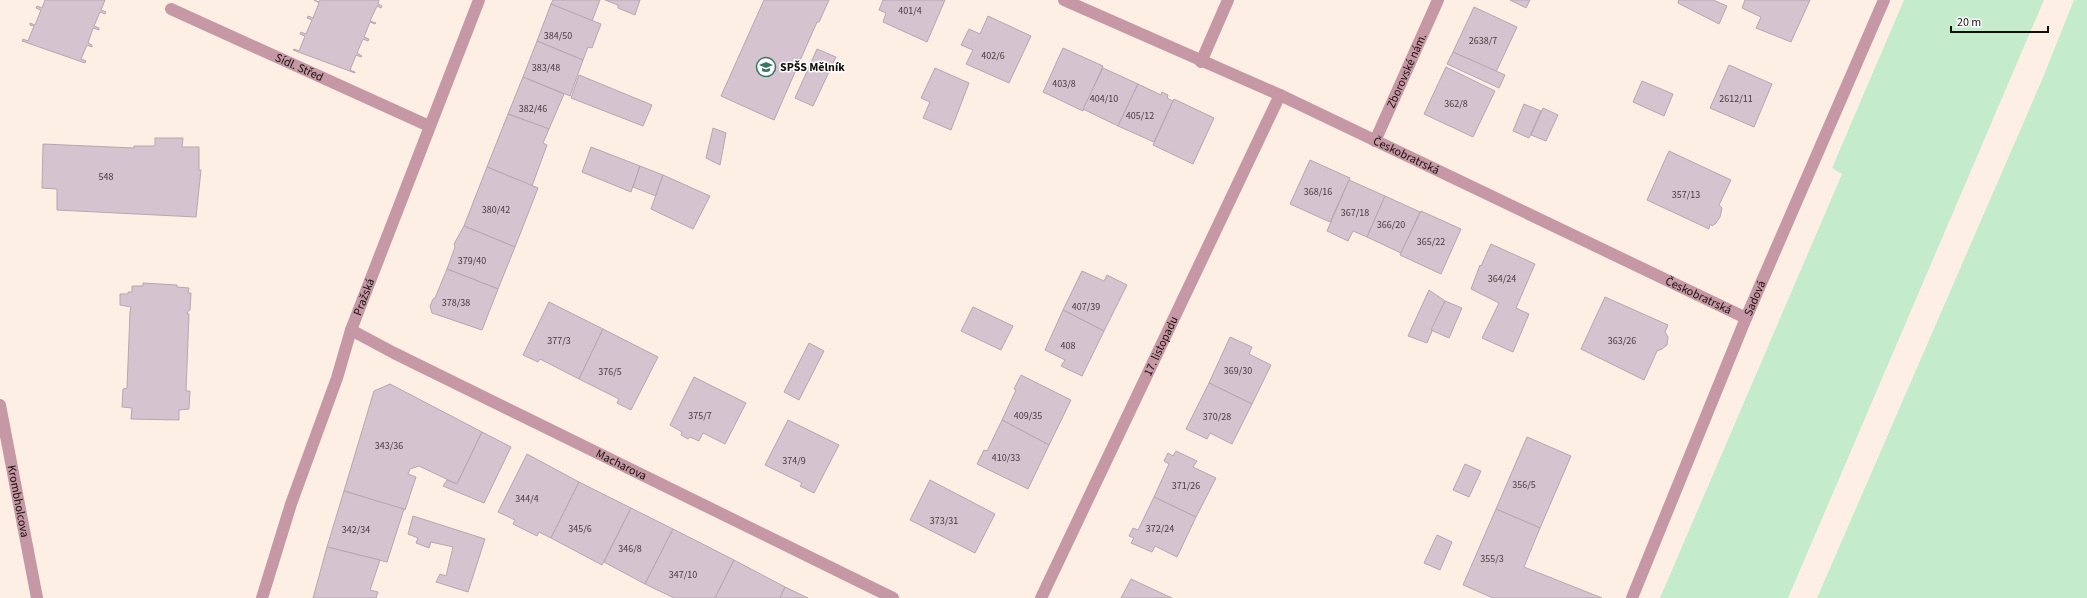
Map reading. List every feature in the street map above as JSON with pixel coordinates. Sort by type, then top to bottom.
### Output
[{"type":"street","name":"Pražská","points":[[262,598],[292,504],[337,378],[351,330],[479,0]]},
{"type":"street","name":"Českobratrská","points":[[1064,0],[1201,62],[1280,95],[1746,318]]},
{"type":"street","points":[[1201,62],[1228,0]]},
{"type":"street","name":"Zborovské nám.","points":[[1375,141],[1438,0]]},
{"type":"street","name":"Sadová","points":[[1632,598],[1746,318],[1884,0]]},
{"type":"street","name":"Sídl. Střed","points":[[171,9],[429,126]]},
{"type":"street","name":"17. listopadu","points":[[1041,598],[1280,95]]},
{"type":"street","name":"Macharova","points":[[351,330],[394,353],[893,598]]},
{"type":"street","name":"Krombholcova","points":[[0,405],[37,598]]},
{"type":"green space","points":[[1904,0],[2044,0],[1788,598],[1660,598],[1842,174],[1832,168]]},
{"type":"green space","points":[[2074,0],[2087,0],[2087,598],[1817,598],[2042,80]]},
{"type":"building","points":[[45,0],[105,0],[101,10],[106,12],[105,14],[100,12],[94,26],[99,28],[99,30],[93,28],[88,43],[92,45],[92,47],[87,45],[81,59],[86,61],[85,63],[22,41],[23,39],[28,41],[34,26],[30,25],[30,23],[35,25],[41,10],[36,8],[37,6],[42,8]]},
{"type":"building","points":[[314,0],[319,2],[320,0],[379,0],[378,4],[382,6],[381,8],[377,6],[370,21],[376,23],[370,22],[364,37],[369,39],[368,41],[363,39],[357,53],[362,56],[356,55],[350,70],[355,73],[293,50],[299,51],[305,36],[300,34],[301,32],[306,34],[312,20],[307,18],[308,16],[313,18],[319,3]]},
{"type":"building","points":[[553,0],[600,0],[592,21],[551,4]]},
{"type":"building","points":[[605,0],[640,0],[635,15],[618,8],[618,5]]},
{"type":"building","name":"SPŠS Mělník","points":[[764,0],[829,0],[819,22],[817,22],[774,120],[721,96]]},
{"type":"building","points":[[883,0],[945,0],[927,42],[883,22],[886,13],[879,10]]},
{"type":"building","points":[[1510,0],[1530,0],[1526,8]]},
{"type":"building","points":[[1679,0],[1713,0],[1727,6],[1719,24],[1678,3]]},
{"type":"building","points":[[1745,0],[1810,0],[1791,42],[1756,28],[1761,17],[1742,8]]},
{"type":"building","points":[[551,4],[601,24],[592,48],[588,47],[583,60],[537,41]]},
{"type":"building","points":[[1474,7],[1517,27],[1496,72],[1453,52]]},
{"type":"building","points":[[988,16],[1031,36],[1009,83],[966,64],[973,50],[961,45],[969,29],[980,34]]},
{"type":"building","points":[[537,41],[583,60],[570,96],[523,77]]},
{"type":"building","points":[[1063,48],[1103,66],[1083,111],[1043,92]]},
{"type":"building","points":[[817,49],[836,57],[813,106],[795,98]]},
{"type":"building","points":[[1453,52],[1505,75],[1499,88],[1447,64]]},
{"type":"building","points":[[1729,65],[1772,84],[1754,127],[1710,108]]},
{"type":"building","points":[[1446,67],[1495,91],[1473,137],[1424,114]]},
{"type":"building","points":[[935,68],[969,83],[951,130],[923,118],[930,102],[921,98]]},
{"type":"building","points":[[1103,68],[1138,84],[1118,126],[1083,109]]},
{"type":"building","points":[[579,75],[652,105],[643,126],[571,98]]},
{"type":"building","points":[[523,77],[564,94],[549,129],[508,114]]},
{"type":"building","points":[[1642,81],[1673,94],[1664,116],[1633,102]]},
{"type":"building","points":[[1138,84],[1161,95],[1162,92],[1168,95],[1167,98],[1173,101],[1154,142],[1118,126]]},
{"type":"building","points":[[1174,99],[1214,118],[1193,164],[1153,145]]},
{"type":"building","points":[[1524,104],[1541,111],[1529,138],[1513,131]]},
{"type":"building","points":[[1543,108],[1558,115],[1546,141],[1531,135]]},
{"type":"building","points":[[508,114],[549,129],[543,143],[547,145],[532,186],[487,167]]},
{"type":"building","points":[[713,128],[726,133],[720,165],[706,158]]},
{"type":"building","points":[[155,138],[183,138],[182,147],[199,147],[199,170],[201,170],[196,217],[57,210],[57,189],[42,188],[43,144],[134,148],[134,146],[155,146]]},
{"type":"building","points":[[591,147],[640,166],[631,192],[582,172]]},
{"type":"building","points":[[1669,151],[1731,180],[1719,205],[1722,208],[1720,217],[1712,226],[1710,224],[1709,229],[1647,200]]},
{"type":"building","points":[[1310,160],[1350,178],[1330,222],[1290,204]]},
{"type":"building","points":[[640,166],[663,175],[656,196],[633,187]]},
{"type":"building","points":[[487,167],[538,188],[515,247],[464,226]]},
{"type":"building","points":[[663,175],[710,196],[693,229],[651,209]]},
{"type":"building","points":[[1349,180],[1385,196],[1367,237],[1353,231],[1348,241],[1327,231]]},
{"type":"building","points":[[1385,196],[1420,212],[1401,253],[1367,237]]},
{"type":"building","points":[[1421,211],[1461,229],[1441,274],[1400,255]]},
{"type":"building","points":[[464,226],[515,247],[498,289],[447,269],[455,247],[454,244]]},
{"type":"building","points":[[1491,244],[1535,264],[1516,308],[1529,314],[1513,352],[1482,338],[1499,303],[1471,289],[1480,265],[1481,266]]},
{"type":"building","points":[[447,269],[498,289],[482,330],[432,313],[430,306],[435,298]]},
{"type":"building","points":[[1082,271],[1104,281],[1107,275],[1127,285],[1104,331],[1063,310]]},
{"type":"building","points":[[143,283],[177,285],[177,287],[189,288],[188,293],[191,293],[190,310],[187,314],[189,314],[186,391],[190,391],[189,409],[179,410],[179,420],[131,419],[132,408],[122,407],[123,389],[127,388],[131,307],[120,305],[120,294],[128,294],[128,292],[132,292],[132,286],[143,286]]},
{"type":"building","points":[[1429,290],[1445,301],[1427,343],[1408,336]]},
{"type":"building","points":[[1605,297],[1668,325],[1665,332],[1668,337],[1667,345],[1657,351],[1644,380],[1581,349]]},
{"type":"building","points":[[1445,301],[1462,308],[1449,338],[1431,330]]},
{"type":"building","points":[[549,302],[603,329],[579,379],[540,359],[538,362],[523,355]]},
{"type":"building","points":[[973,307],[1013,326],[1001,350],[961,331]]},
{"type":"building","points":[[1063,310],[1104,331],[1082,376],[1061,366],[1065,360],[1045,350]]},
{"type":"building","points":[[603,329],[658,357],[631,410],[617,403],[619,399],[579,379]]},
{"type":"building","points":[[1230,337],[1252,347],[1249,354],[1271,365],[1252,404],[1209,383]]},
{"type":"building","points":[[809,343],[824,351],[799,400],[784,392]]},
{"type":"building","points":[[1021,375],[1071,400],[1049,445],[1002,420],[1016,390],[1014,389]]},
{"type":"building","points":[[694,377],[746,403],[725,444],[703,433],[699,441],[690,437],[688,439],[681,435],[682,432],[670,425]]},
{"type":"building","points":[[1209,383],[1252,404],[1232,444],[1210,433],[1207,439],[1186,429]]},
{"type":"building","points":[[390,384],[482,432],[457,484],[419,466],[410,469],[408,474],[416,477],[405,510],[344,491],[374,391]]},
{"type":"building","points":[[788,420],[839,445],[814,493],[800,486],[802,483],[765,465]]},
{"type":"building","points":[[1002,420],[1049,445],[1028,489],[977,464],[984,450],[987,451]]},
{"type":"building","points":[[482,432],[511,447],[484,503],[443,486],[447,480],[457,484]]},
{"type":"building","points":[[1527,437],[1571,456],[1540,528],[1496,509]]},
{"type":"building","points":[[1176,451],[1197,461],[1193,467],[1216,478],[1196,517],[1154,497],[1169,464],[1164,461],[1168,453],[1173,456]]},
{"type":"building","points":[[527,454],[579,482],[551,538],[539,532],[537,536],[513,524],[515,520],[498,512]]},
{"type":"building","points":[[1465,464],[1481,471],[1469,497],[1453,490]]},
{"type":"building","points":[[930,480],[995,514],[975,553],[910,520]]},
{"type":"building","points":[[579,482],[631,508],[602,565],[551,538]]},
{"type":"building","points":[[344,491],[404,509],[387,562],[327,547]]},
{"type":"building","points":[[1154,497],[1196,517],[1177,557],[1155,546],[1152,552],[1131,543],[1134,538],[1129,536],[1133,528],[1138,530]]},
{"type":"building","points":[[631,508],[673,529],[645,584],[604,562]]},
{"type":"building","points":[[1496,509],[1540,528],[1524,567],[1602,598],[1493,598],[1463,585]]},
{"type":"building","points":[[413,516],[485,539],[468,592],[436,582],[440,574],[446,576],[453,547],[431,542],[429,548],[416,543],[418,538],[408,534]]},
{"type":"building","points":[[673,529],[734,560],[715,598],[674,598],[645,584]]},
{"type":"building","points":[[1437,535],[1452,542],[1440,570],[1424,563]]},
{"type":"building","points":[[327,547],[380,560],[370,590],[378,592],[376,598],[313,598]]},
{"type":"building","points":[[734,560],[785,587],[780,598],[715,598]]},
{"type":"building","points":[[1131,579],[1172,598],[1121,598]]},
{"type":"building","points":[[785,587],[808,598],[780,598]]},
{"type":"place","name":"SPŠS Mělník","points":[[766,67]]}]
